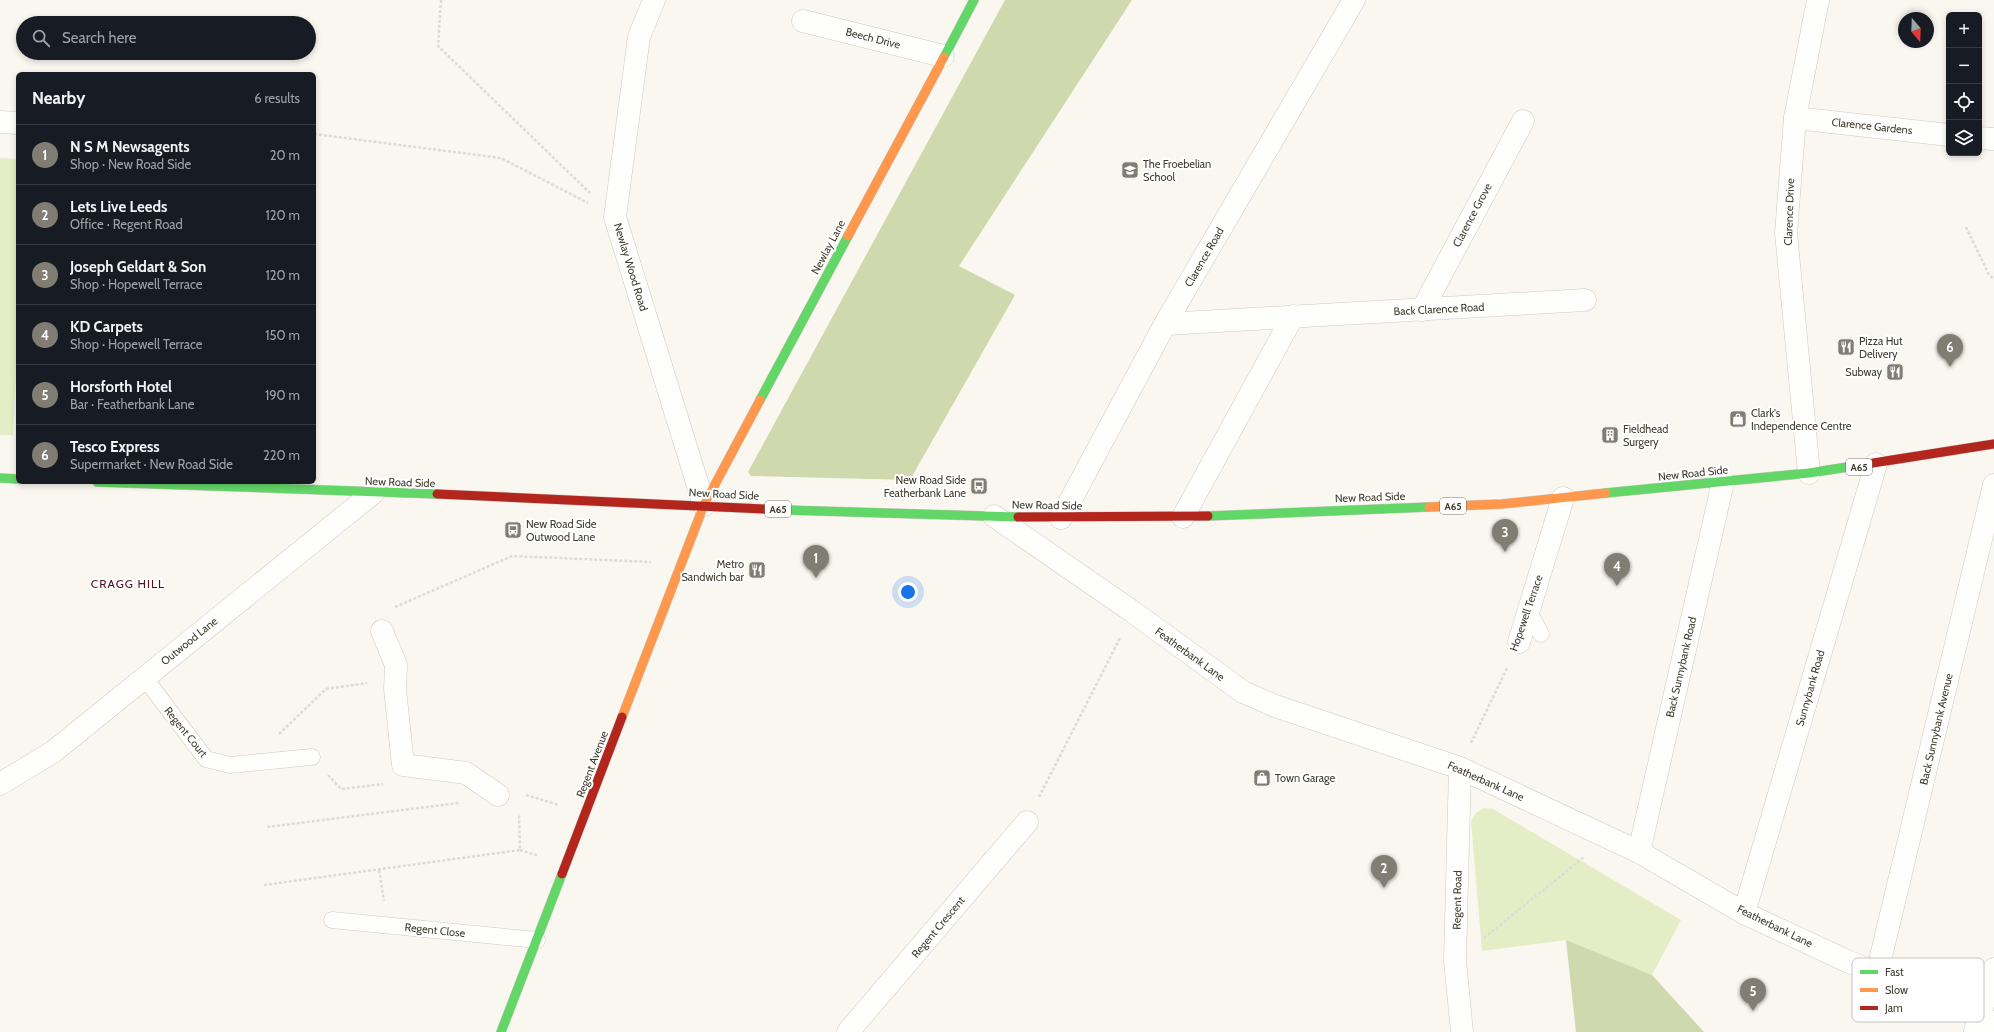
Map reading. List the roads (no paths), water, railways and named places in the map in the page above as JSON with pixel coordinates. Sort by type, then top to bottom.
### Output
[{"type":"main road","name":"Newlay Lane","points":[[704,505],[974,0]]},
{"type":"main road","name":"New Road Side","points":[[147,484],[704,505],[832,512],[1061,518],[1183,517],[1495,504],[1563,498],[1809,473],[1876,464],[1994,444]]},
{"type":"main road","points":[[0,478],[16,479]]},
{"type":"main road","name":"Regent Avenue","points":[[501,1032],[704,505]]},
{"type":"street","name":"Newlay Wood Road","points":[[654,0],[639,37],[615,217],[704,505]]},
{"type":"street","name":"Clarence Road","points":[[1061,518],[1165,324],[1354,0]]},
{"type":"street","name":"Clarence Drive","points":[[1809,473],[1786,233],[1794,118],[1818,0]]},
{"type":"street","name":"Beech Drive","points":[[803,21],[943,56]]},
{"type":"street","name":"Clarence Gardens","points":[[1794,118],[1946,134]]},
{"type":"street","name":"Clarence Grove","points":[[1422,310],[1522,121]]},
{"type":"street","points":[[0,122],[16,123]]},
{"type":"street","points":[[1982,138],[1994,139]]},
{"type":"street","name":"Back Clarence Road","points":[[1165,324],[1585,300]]},
{"type":"street","points":[[1183,517],[1293,316]]},
{"type":"street","name":"Sunnybank Road","points":[[1744,913],[1876,464]]},
{"type":"street","name":"Back Sunnybank Road","points":[[1639,852],[1723,482]]},
{"type":"street","name":"Back Sunnybank Avenue","points":[[1881,958],[1994,485]]},
{"type":"street","name":"Outwood Lane","points":[[0,784],[53,752],[144,677],[374,493]]},
{"type":"street","name":"Hopewell Terrace","points":[[1519,642],[1563,498]]},
{"type":"street","name":"Featherbank Lane","points":[[994,516],[1133,612],[1243,692],[1275,706],[1460,768],[1639,852],[1744,913],[1852,962]]},
{"type":"street","points":[[382,632],[396,665],[395,679],[403,765],[466,773],[508,794]]},
{"type":"street","name":"Regent Road","points":[[1460,768],[1455,961],[1462,1032]]},
{"type":"street","name":"Regent Crescent","points":[[857,1030],[1027,822]]},
{"type":"street","points":[[1984,1019],[1994,969]]},
{"type":"lane","points":[[1528,610],[1540,634]]},
{"type":"lane","name":"Regent Court","points":[[144,677],[206,759],[230,765],[312,756]]},
{"type":"lane","name":"Regent Close","points":[[332,920],[537,940]]},
{"type":"place","name":"The Froebelian School","points":[[1130,170]]},
{"type":"place","name":"Pizza Hut Delivery","points":[[1846,347]]},
{"type":"place","name":"Tesco Express","points":[[1950,367]]},
{"type":"place","name":"Subway","points":[[1895,372]]},
{"type":"place","name":"Clark's Independence Centre","points":[[1738,419]]},
{"type":"place","name":"Fieldhead Surgery","points":[[1610,435]]},
{"type":"place","name":"New Road Side Featherbank Lane","points":[[979,486]]},
{"type":"place","name":"New Road Side Outwood Lane","points":[[513,530]]},
{"type":"place","name":"Joseph Geldart & Son","points":[[1505,552]]},
{"type":"place","name":"Metro Sandwich bar","points":[[757,570]]},
{"type":"place","name":"N S M Newsagents","points":[[816,578]]},
{"type":"place","name":"KD Carpets","points":[[1617,586]]},
{"type":"place","name":"Town Garage","points":[[1262,778]]},
{"type":"place","name":"Lets Live Leeds","points":[[1384,888]]},
{"type":"place","name":"Horsforth Hotel","points":[[1753,1011]]},
{"type":"district","name":"CRAGG HILL","points":[[128,584]]}]
